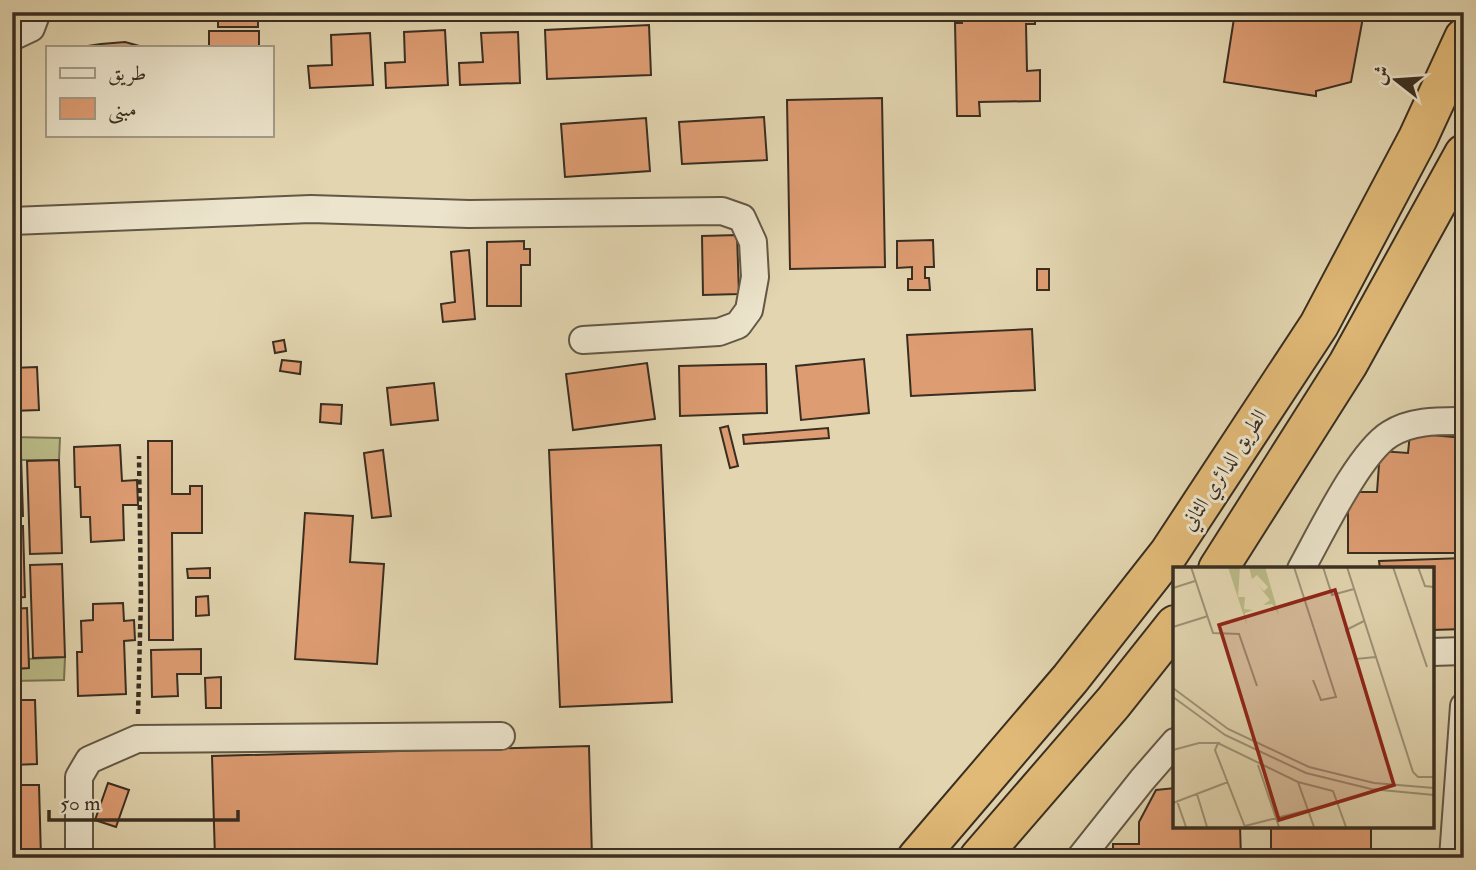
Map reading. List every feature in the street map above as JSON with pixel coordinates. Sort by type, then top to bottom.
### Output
[{"type":"highway","name":"الطريق الدائري الثاني","points":[[917,858],[1070,679],[1169,553],[1319,325],[1418,138],[1464,38]]},
{"type":"highway","points":[[1218,567],[1348,364],[1464,154]]},
{"type":"highway","points":[[979,858],[1114,703],[1173,628]]},
{"type":"street","points":[[12,37],[31,29],[37,12]]},
{"type":"street","points":[[12,221],[311,209],[469,214],[722,211],[742,218],[753,242],[755,277],[749,310],[738,325],[719,332],[583,340]]},
{"type":"street","points":[[1302,567],[1361,464],[1374,447],[1389,434],[1408,425],[1433,421],[1464,421]]},
{"type":"street","points":[[1434,652],[1464,651]]},
{"type":"street","points":[[1453,858],[1464,706]]},
{"type":"street","points":[[79,858],[79,777],[89,760],[137,739],[501,736]]},
{"type":"street","points":[[1080,858],[1142,779],[1173,745]]},
{"type":"path","points":[[137,739],[141,596],[139,456]]},
{"type":"green space","points":[[12,437],[60,438],[59,460],[12,460]]},
{"type":"green space","points":[[65,657],[64,680],[12,681],[12,669],[29,668],[29,659]]},
{"type":"building","points":[[68,12],[186,12],[68,15]]},
{"type":"building","points":[[218,12],[258,12],[258,27],[218,27]]},
{"type":"building","points":[[962,12],[1035,12],[1035,24],[1026,24],[1027,71],[1040,70],[1040,101],[979,102],[980,116],[957,116],[955,23],[962,23]]},
{"type":"building","points":[[1235,12],[1364,12],[1351,82],[1316,91],[1316,96],[1224,82]]},
{"type":"building","points":[[649,25],[651,75],[547,79],[545,30]]},
{"type":"building","points":[[445,30],[448,85],[386,88],[385,63],[405,62],[404,32]]},
{"type":"building","points":[[209,31],[259,31],[259,46],[209,46]]},
{"type":"building","points":[[518,32],[520,83],[460,85],[459,63],[483,62],[481,33]]},
{"type":"building","points":[[370,33],[373,85],[310,88],[308,66],[332,65],[331,35]]},
{"type":"building","points":[[125,42],[139,46],[88,46]]},
{"type":"building","points":[[882,98],[885,267],[790,269],[787,100]]},
{"type":"building","points":[[764,117],[767,160],[682,164],[679,122]]},
{"type":"building","points":[[646,118],[650,171],[565,177],[561,124]]},
{"type":"building","points":[[737,235],[739,294],[703,295],[702,236]]},
{"type":"building","points":[[933,240],[934,267],[925,267],[925,278],[929,278],[930,290],[908,290],[912,267],[897,268],[897,241]]},
{"type":"building","points":[[524,241],[524,249],[530,249],[530,265],[521,265],[521,306],[487,306],[487,242]]},
{"type":"building","points":[[469,250],[475,319],[443,322],[441,304],[455,302],[451,252]]},
{"type":"building","points":[[1037,269],[1049,269],[1049,290],[1037,290]]},
{"type":"building","points":[[1032,329],[1035,390],[911,396],[907,335]]},
{"type":"building","points":[[284,340],[286,351],[275,353],[273,342]]},
{"type":"building","points":[[864,359],[869,413],[801,420],[796,366]]},
{"type":"building","points":[[282,360],[301,362],[300,374],[280,371]]},
{"type":"building","points":[[647,363],[655,419],[573,430],[566,374]]},
{"type":"building","points":[[766,364],[767,413],[680,416],[679,366]]},
{"type":"building","points":[[37,367],[39,410],[12,411],[12,368]]},
{"type":"building","points":[[434,383],[438,420],[391,425],[387,388]]},
{"type":"building","points":[[321,404],[342,405],[341,424],[320,422]]},
{"type":"building","points":[[728,426],[738,466],[730,468],[720,428]]},
{"type":"building","points":[[828,428],[829,438],[744,444],[743,435]]},
{"type":"building","points":[[1410,433],[1464,438],[1464,553],[1348,553],[1348,492],[1377,492],[1380,451],[1408,453]]},
{"type":"building","points":[[148,441],[172,441],[172,494],[190,494],[190,486],[202,486],[202,533],[172,533],[173,640],[149,640]]},
{"type":"building","points":[[120,445],[122,481],[137,480],[138,505],[123,505],[124,540],[91,542],[90,517],[81,517],[80,487],[75,487],[74,447]]},
{"type":"building","points":[[661,445],[672,702],[560,707],[549,450]]},
{"type":"building","points":[[383,450],[391,516],[372,518],[364,453]]},
{"type":"building","points":[[12,456],[21,456],[23,516],[12,516]]},
{"type":"building","points":[[59,460],[62,553],[30,554],[27,461]]},
{"type":"building","points":[[305,513],[353,516],[350,562],[384,564],[377,664],[295,659]]},
{"type":"building","points":[[12,526],[23,526],[25,597],[12,598]]},
{"type":"building","points":[[1464,558],[1464,629],[1434,630],[1434,567],[1380,567],[1379,561]]},
{"type":"building","points":[[62,564],[65,657],[33,658],[30,565]]},
{"type":"building","points":[[210,568],[210,578],[188,578],[187,569]]},
{"type":"building","points":[[208,596],[209,615],[196,616],[196,597]]},
{"type":"building","points":[[123,603],[124,621],[134,620],[135,640],[124,641],[126,694],[78,696],[77,652],[82,652],[81,621],[93,620],[93,604]]},
{"type":"building","points":[[27,608],[29,668],[12,669],[12,609]]},
{"type":"building","points":[[201,649],[201,674],[177,674],[178,696],[152,697],[151,650]]},
{"type":"building","points":[[221,677],[221,708],[206,708],[205,678]]},
{"type":"building","points":[[12,700],[35,700],[37,764],[12,765]]},
{"type":"building","points":[[589,746],[592,858],[215,858],[212,756]]},
{"type":"building","points":[[108,783],[129,790],[116,827],[95,820]]},
{"type":"building","points":[[12,785],[39,785],[41,858],[12,858]]},
{"type":"building","points":[[1173,788],[1173,828],[1240,828],[1241,858],[1113,858],[1113,844],[1139,844],[1139,822],[1156,790]]},
{"type":"building","points":[[1271,828],[1371,828],[1371,858],[1271,858]]}]
